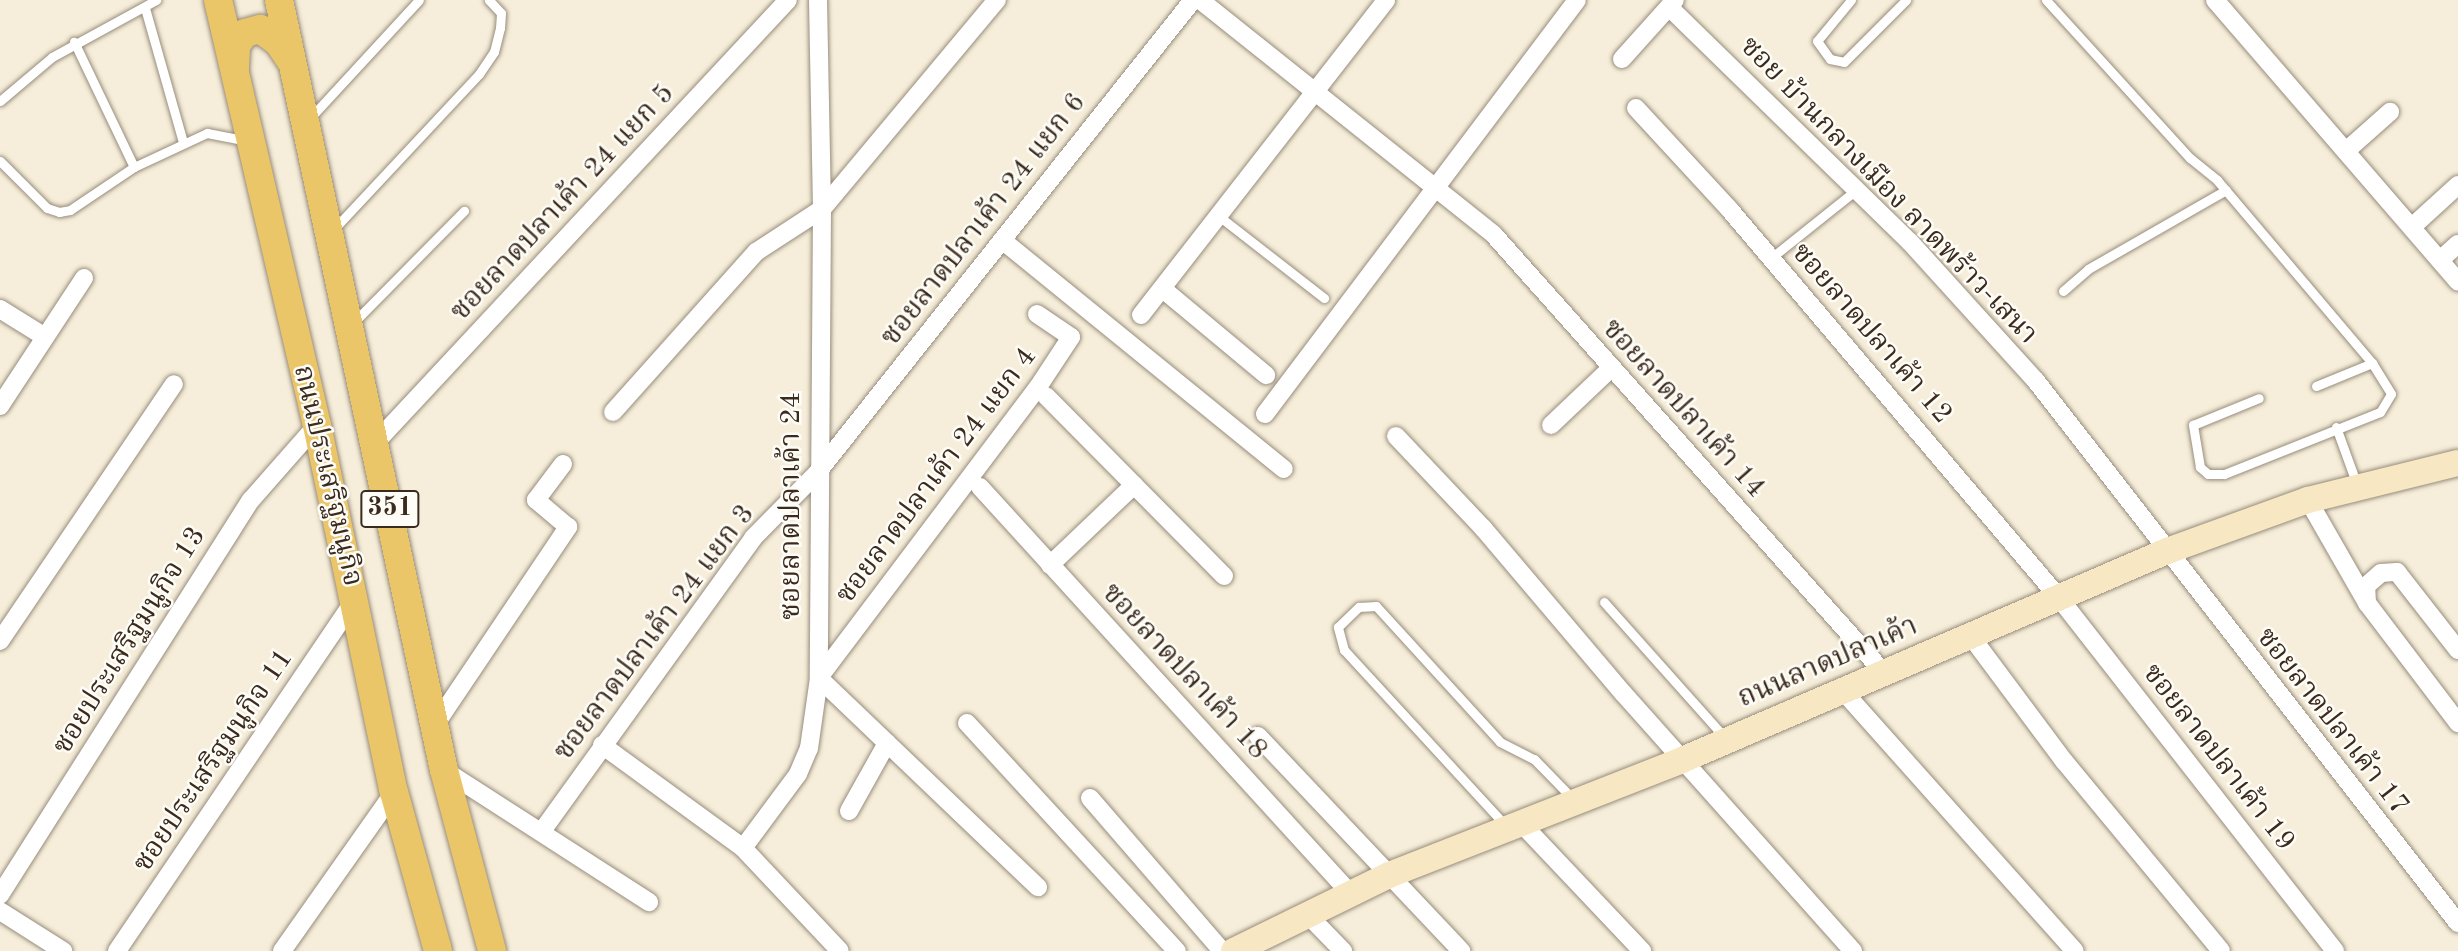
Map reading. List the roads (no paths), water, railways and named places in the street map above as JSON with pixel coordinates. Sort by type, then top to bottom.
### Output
[{"type":"main road","name":"ถนนประเสริฐมนูกิจ","points":[[218,0],[317,425],[394,792],[438,951]]},
{"type":"main road","name":"ถนนประเสริฐมนูกิจ","points":[[279,0],[376,442],[444,770],[492,951]]},
{"type":"main road","points":[[235,80],[236,46],[245,33],[260,29],[278,43],[294,66]]},
{"type":"main road","name":"ถนนลาดปลาเค้า","points":[[1234,951],[1390,875],[1682,760],[2167,551],[2357,485],[2457,465]]},
{"type":"street","name":"ซอยลาดปลาเค้า 24 แยก 5","points":[[376,442],[788,0]]},
{"type":"street","name":"ซอยลาดปลาเค้า 24","points":[[743,848],[798,774],[809,748],[819,678],[817,473],[822,209],[818,0]]},
{"type":"street","points":[[613,412],[756,252],[822,209],[997,0]]},
{"type":"street","name":"ซอยลาดปลาเค้า 24 แยก 6","points":[[817,473],[1193,0]]},
{"type":"street","name":"ซอยลาดปลาเค้า 14","points":[[1200,0],[1494,235],[1885,674]]},
{"type":"street","points":[[1142,315],[1386,0]]},
{"type":"street","points":[[1265,414],[1577,0]]},
{"type":"street","points":[[2215,0],[2413,226],[2458,282]]},
{"type":"street","points":[[1622,59],[1672,3]]},
{"type":"street","name":"ซอย บ้านกลางเมือง ลาดพร้าว-เสนา","points":[[1672,3],[1857,189],[2036,381],[2167,551]]},
{"type":"street","name":"ซอยลาดปลาเค้า 12","points":[[1636,108],[1771,258],[2060,599]]},
{"type":"street","points":[[2346,151],[2390,112]]},
{"type":"street","points":[[2413,226],[2458,185]]},
{"type":"street","points":[[1002,240],[1284,468]]},
{"type":"street","points":[[2440,260],[2458,244]]},
{"type":"street","points":[[0,406],[84,278]]},
{"type":"street","points":[[1164,290],[1266,375]]},
{"type":"street","points":[[0,309],[45,337]]},
{"type":"street","name":"ซอยลาดปลาเค้า 24 แยก 4","points":[[819,678],[1038,387],[1071,337],[1037,314]]},
{"type":"street","points":[[1551,425],[1611,368]]},
{"type":"street","points":[[0,641],[174,384]]},
{"type":"street","points":[[1046,396],[1224,576]]},
{"type":"street","name":"ซอยประเสริฐมนูกิจ 13","points":[[0,895],[251,500],[317,425]]},
{"type":"street","points":[[1396,436],[1483,528],[1682,760],[1853,951]]},
{"type":"street","points":[[435,725],[568,527],[536,500],[563,464]]},
{"type":"street","name":"ซอยลาดปลาเค้า 24 แยก 3","points":[[542,831],[753,538],[817,473]]},
{"type":"street","points":[[1050,565],[1134,485]]},
{"type":"street","name":"ซอยลาดปลาเค้า 18","points":[[980,487],[1350,893]]},
{"type":"street","points":[[2308,500],[2367,603],[2458,723]]},
{"type":"street","name":"ซอยลาดปลาเค้า 17","points":[[2167,551],[2458,923]]},
{"type":"street","points":[[2367,603],[2365,586],[2381,573],[2397,572],[2458,650]]},
{"type":"street","name":"ซอยลาดปลาเค้า 19","points":[[2060,599],[2335,951]]},
{"type":"street","name":"ซอยประเสริฐมนูกิจ 11","points":[[117,951],[355,600]]},
{"type":"street","points":[[1970,635],[2064,761],[2221,951]]},
{"type":"street","points":[[819,678],[1038,887]]},
{"type":"street","points":[[1843,691],[2075,951]]},
{"type":"street","points":[[967,723],[1177,951]]},
{"type":"street","points":[[1258,736],[1461,951]]},
{"type":"street","points":[[849,811],[887,743]]},
{"type":"street","points":[[602,745],[743,848],[840,951]]},
{"type":"street","points":[[444,770],[649,902]]},
{"type":"street","points":[[282,951],[394,792]]},
{"type":"street","points":[[1090,798],[1222,951]]},
{"type":"street","points":[[1515,827],[1642,951]]},
{"type":"street","points":[[0,911],[63,951]]},
{"type":"street","points":[[1307,914],[1343,951]]},
{"type":"lane","points":[[0,101],[75,42],[156,0]]},
{"type":"lane","points":[[306,122],[419,0]]},
{"type":"lane","points":[[330,233],[479,74],[494,51],[500,28],[501,13],[489,0]]},
{"type":"lane","points":[[1851,0],[1817,41],[1821,52],[1830,59],[1844,62],[1906,0]]},
{"type":"lane","points":[[2046,0],[2190,158],[2226,190],[2372,363],[2389,386],[2390,400],[2380,412],[2336,427],[2233,471],[2208,474],[2200,467],[2193,425],[2259,398]]},
{"type":"lane","points":[[145,8],[183,142]]},
{"type":"lane","points":[[75,42],[134,167]]},
{"type":"lane","points":[[0,161],[47,208],[59,212],[70,210],[134,167],[207,133],[250,141]]},
{"type":"lane","points":[[1771,258],[1857,189]]},
{"type":"lane","points":[[2063,291],[2088,269],[2226,190]]},
{"type":"lane","points":[[349,327],[464,211]]},
{"type":"lane","points":[[1220,217],[1324,298]]},
{"type":"lane","points":[[2316,386],[2372,363]]},
{"type":"lane","points":[[2336,427],[2357,485]]},
{"type":"lane","points":[[1604,602],[1727,741]]},
{"type":"lane","points":[[1515,827],[1344,650],[1338,627],[1359,607],[1376,606],[1500,742],[1534,759],[1576,803]]}]
